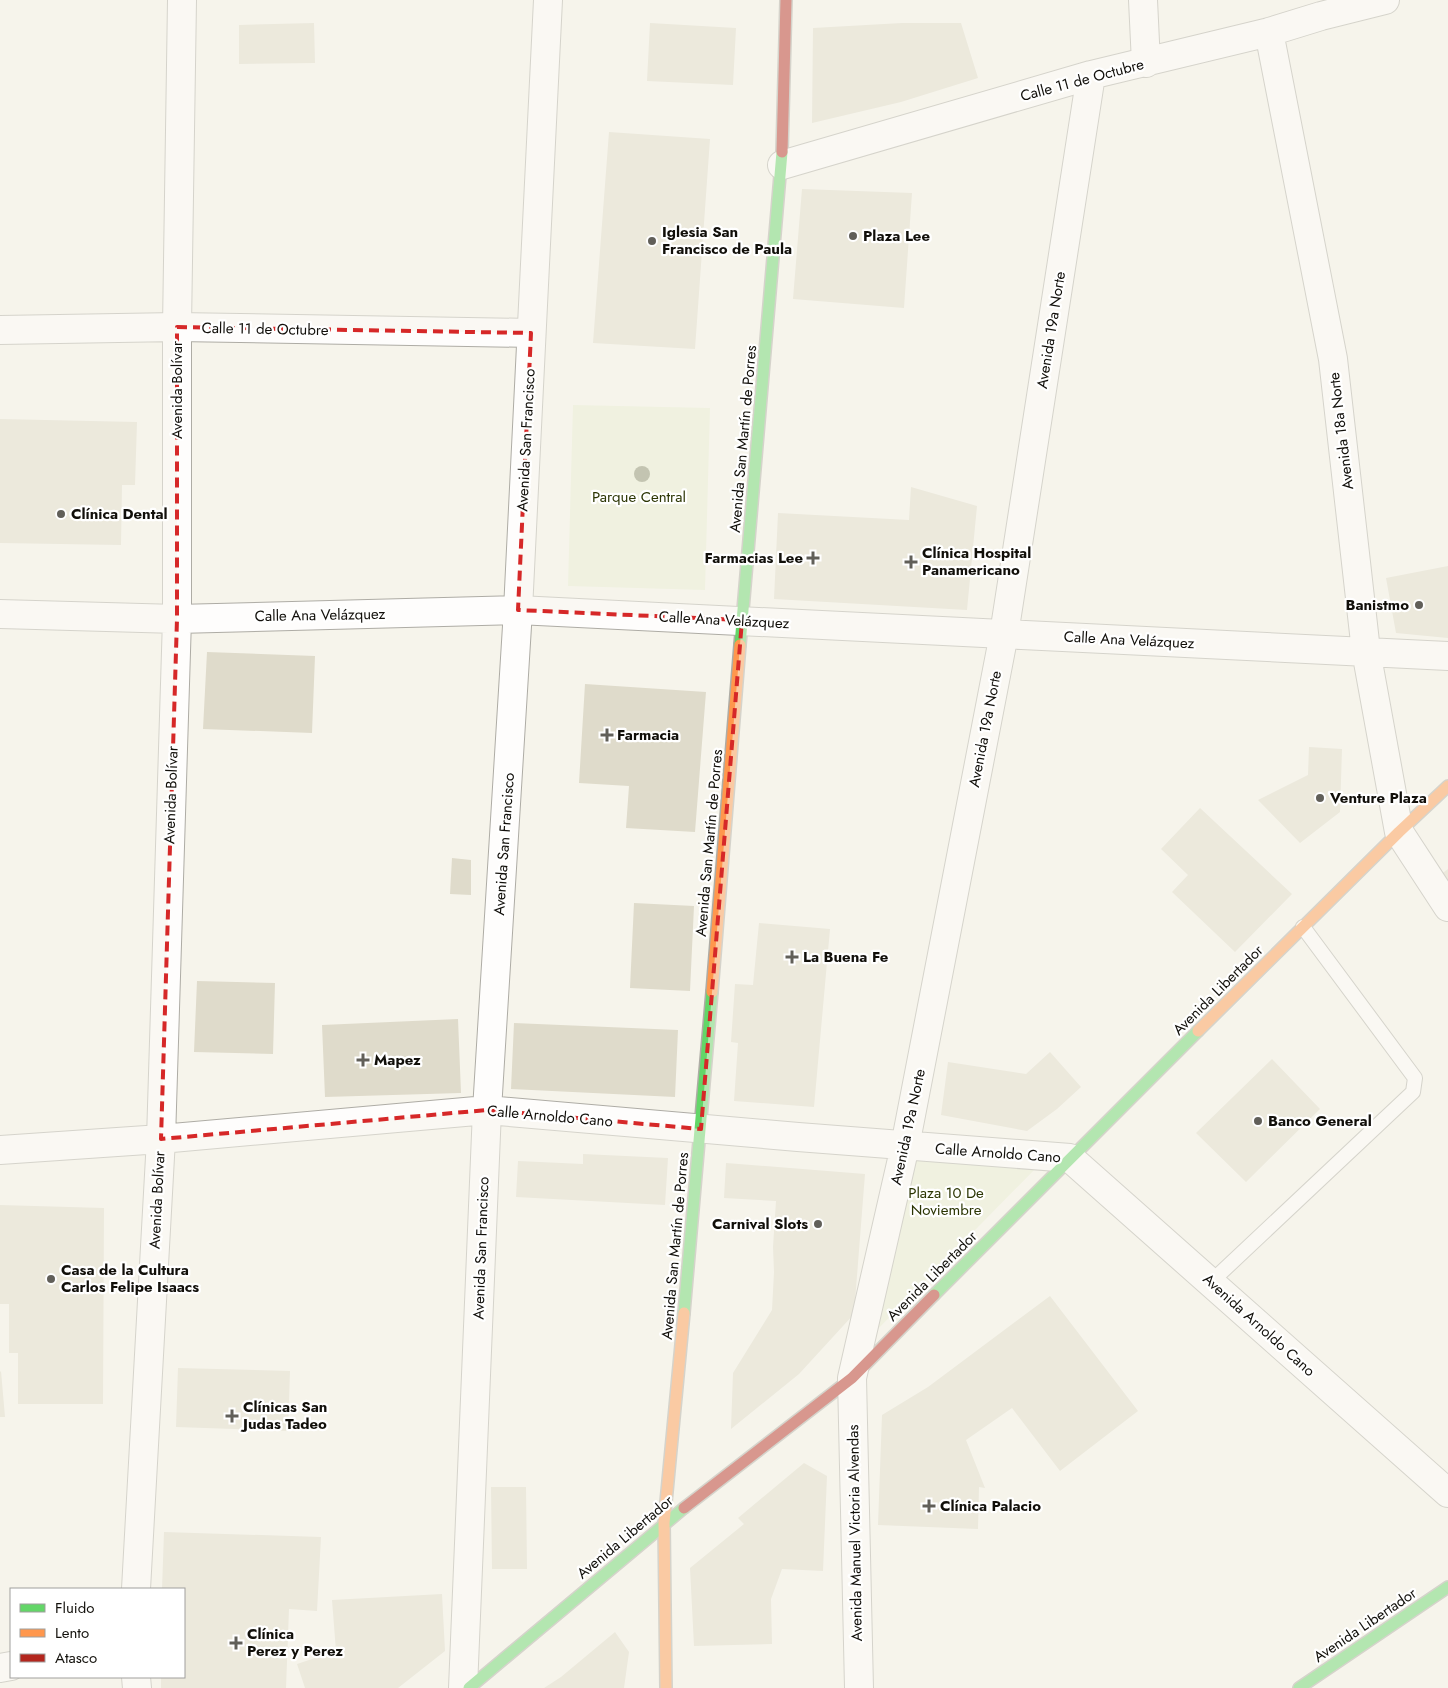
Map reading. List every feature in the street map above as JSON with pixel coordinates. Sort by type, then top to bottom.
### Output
[{"type":"main road","name":"Avenida San Martín de Porres","points":[[666,1688],[664,1523],[701,1129],[742,620],[782,165],[786,0]]},
{"type":"main road","name":"Avenida Libertador","points":[[469,1688],[664,1523],[852,1378],[1070,1158],[1399,832],[1448,786]]},
{"type":"main road","name":"Avenida Libertador","points":[[1299,1688],[1448,1587]]},
{"type":"street","name":"Avenida Bolívar","points":[[136,1588],[161,1139],[177,619],[177,327],[182,0]]},
{"type":"street","name":"Avenida San Francisco","points":[[463,1688],[487,1110],[518,610],[548,0]]},
{"type":"street","points":[[1144,0],[1146,63]]},
{"type":"street","name":"Calle 11 de Octubre","points":[[782,165],[1091,75],[1269,32],[1319,8],[1385,0]]},
{"type":"street","name":"Avenida 18a Norte","points":[[1269,32],[1333,359],[1366,651],[1399,832]]},
{"type":"street","name":"Avenida 19a Norte","points":[[852,1378],[905,1146],[1004,634],[1091,75]]},
{"type":"street","name":"Calle 11 de Octubre","points":[[0,330],[177,327],[531,333]]},
{"type":"street","name":"Calle Ana Velázquez","points":[[0,614],[177,619],[518,610],[1448,656]]},
{"type":"street","points":[[1399,832],[1448,907]]},
{"type":"street","name":"Calle Arnoldo Cano","points":[[0,1150],[161,1139],[487,1110],[905,1146],[1070,1158]]},
{"type":"street","name":"Avenida Arnoldo Cano","points":[[1070,1158],[1448,1493]]},
{"type":"street","name":"Avenida Manuel Victoria Alvendas","points":[[852,1378],[859,1688]]},
{"type":"lane","points":[[1211,1282],[1413,1092],[1415,1078],[1303,927]]},
{"type":"highlighted area","points":[[177,327],[531,333],[518,610],[742,620],[701,1129],[487,1110],[161,1139],[177,619]]},
{"type":"green space","name":"Parque Central","points":[[573,405],[710,408],[705,590],[568,586]]},
{"type":"green space","name":"Plaza 10 De Noviembre","points":[[916,1158],[1037,1167],[873,1334]]},
{"type":"building","points":[[314,23],[315,63],[239,64],[239,25]]},
{"type":"building","points":[[650,23],[736,28],[733,85],[647,81]]},
{"type":"building","points":[[902,23],[961,23],[978,78],[901,102],[812,123],[813,28]]},
{"type":"building","name":"Iglesia San Francisco de Paula","points":[[609,132],[710,139],[695,349],[593,343]]},
{"type":"building","points":[[802,189],[912,193],[904,308],[793,299]]},
{"type":"building","points":[[0,419],[137,422],[135,485],[122,485],[121,545],[0,543]]},
{"type":"building","name":"Clínica Hospital Panamericano","points":[[911,487],[977,506],[967,610],[774,599],[778,513],[909,520]]},
{"type":"building","name":"Banistmo","points":[[1448,566],[1448,638],[1396,633],[1386,578]]},
{"type":"building","points":[[207,652],[315,656],[312,733],[203,729]]},
{"type":"building","points":[[585,684],[706,692],[695,832],[626,828],[629,786],[579,783]]},
{"type":"building","points":[[1309,747],[1342,749],[1340,812],[1300,843],[1258,800],[1308,775]]},
{"type":"building","points":[[1200,808],[1292,894],[1235,952],[1172,892],[1188,875],[1161,849]]},
{"type":"building","points":[[452,858],[471,860],[471,895],[450,894]]},
{"type":"building","points":[[1448,869],[1448,884],[1440,875]]},
{"type":"building","points":[[634,903],[694,906],[690,991],[630,988]]},
{"type":"building","points":[[759,923],[830,929],[814,1107],[734,1101],[738,1043],[731,1042],[735,984],[753,985]]},
{"type":"building","points":[[197,981],[275,983],[273,1054],[194,1052]]},
{"type":"building","points":[[458,1019],[461,1093],[325,1097],[322,1025]]},
{"type":"building","points":[[514,1023],[678,1030],[675,1097],[511,1089]]},
{"type":"building","points":[[1050,1052],[1081,1087],[1057,1109],[1027,1131],[941,1115],[948,1062],[1026,1074]]},
{"type":"building","name":"Banco General","points":[[1272,1059],[1320,1109],[1246,1182],[1196,1133]]},
{"type":"building","points":[[583,1154],[668,1158],[665,1205],[516,1197],[518,1161],[583,1164]]},
{"type":"building","points":[[726,1163],[865,1174],[854,1314],[799,1374],[731,1429],[733,1373],[772,1310],[776,1201],[724,1198]]},
{"type":"building","points":[[0,1205],[104,1208],[103,1404],[18,1404],[18,1353],[9,1353],[9,1304],[0,1304]]},
{"type":"building","points":[[1050,1296],[1138,1411],[1060,1471],[1012,1408],[966,1440],[985,1488],[979,1487],[978,1529],[878,1525],[882,1415],[928,1387]]},
{"type":"building","points":[[178,1368],[290,1371],[288,1431],[176,1427]]},
{"type":"building","points":[[1,1371],[5,1417],[0,1417]]},
{"type":"building","points":[[804,1463],[827,1476],[823,1571],[782,1569],[771,1599],[772,1644],[694,1646],[690,1568],[744,1524],[738,1518]]},
{"type":"building","points":[[491,1487],[526,1487],[527,1569],[492,1569]]},
{"type":"building","points":[[164,1532],[321,1537],[317,1611],[289,1609],[286,1688],[161,1688],[161,1678],[185,1678],[185,1588],[162,1588]]},
{"type":"building","points":[[442,1594],[445,1651],[398,1688],[305,1688],[297,1664],[336,1651],[332,1600]]},
{"type":"building","points":[[615,1632],[629,1652],[624,1688],[544,1688],[561,1677]]},
{"type":"traffic: fast","points":[[740,645],[782,152]]},
{"type":"traffic: fast","points":[[684,1313],[712,992]]},
{"type":"traffic: fast","points":[[934,1295],[1198,1031]]},
{"type":"traffic: fast","points":[[469,1688],[684,1508]]},
{"type":"traffic: fast","points":[[1299,1688],[1448,1587]]},
{"type":"traffic: slow","points":[[712,992],[740,645]]},
{"type":"traffic: slow","points":[[1198,1031],[1448,786]]},
{"type":"traffic: slow","points":[[666,1688],[664,1523],[684,1313]]},
{"type":"traffic: jam","points":[[782,152],[786,0]]},
{"type":"traffic: jam","points":[[684,1508],[852,1378],[934,1295]]},
{"type":"place","name":"Plaza Lee","points":[[853,236]]},
{"type":"place","name":"Iglesia San Francisco de Paula","points":[[652,241]]},
{"type":"place","name":"Clínica Dental","points":[[61,514]]},
{"type":"place","name":"Farmacias Lee","points":[[813,558]]},
{"type":"place","name":"Clínica Hospital Panamericano","points":[[911,562]]},
{"type":"place","name":"Banistmo","points":[[1419,605]]},
{"type":"place","name":"Farmacia","points":[[607,735]]},
{"type":"place","name":"Venture Plaza","points":[[1320,798]]},
{"type":"place","name":"La Buena Fe","points":[[792,957]]},
{"type":"place","name":"Mapez","points":[[363,1060]]},
{"type":"place","name":"Banco General","points":[[1258,1121]]},
{"type":"place","name":"Carnival Slots","points":[[818,1224]]},
{"type":"place","name":"Casa de la Cultura Carlos Felipe Isaacs","points":[[51,1279]]},
{"type":"place","name":"Clínicas San Judas Tadeo","points":[[232,1416]]},
{"type":"place","name":"Clínica Palacio","points":[[929,1506]]},
{"type":"place","name":"Clínica Perez y Perez","points":[[236,1643]]}]
